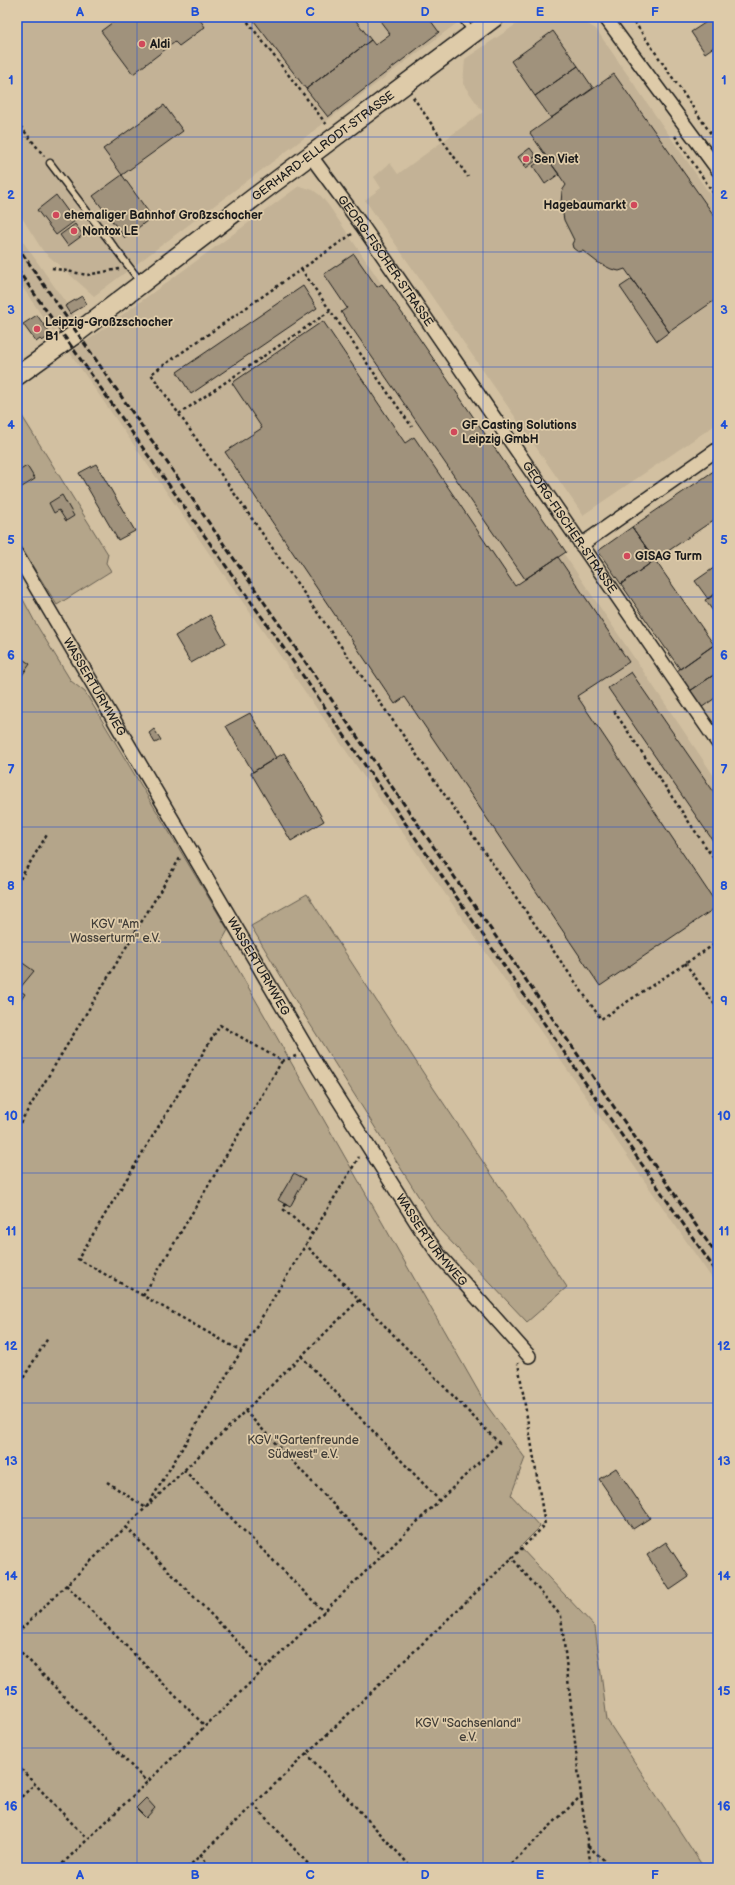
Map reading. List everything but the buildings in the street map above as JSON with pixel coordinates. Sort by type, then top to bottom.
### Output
[{"type":"main road","name":"GERHARD-ELLRODT-STRASSE","points":[[17,376],[77,333],[335,136],[495,17]]},
{"type":"street","points":[[606,17],[718,170]]},
{"type":"street","name":"GEORG-FISCHER-STRASSE","points":[[310,155],[363,227],[718,743]]},
{"type":"street","points":[[581,545],[718,449]]},
{"type":"street","name":"WASSERTURMWEG","points":[[17,555],[319,1069],[420,1228],[439,1255],[529,1356]]},
{"type":"lane","points":[[461,17],[473,34]]},
{"type":"lane","points":[[50,163],[141,283]]},
{"type":"path","points":[[244,17],[335,136]]},
{"type":"path","points":[[631,17],[718,144]]},
{"type":"path","points":[[405,84],[468,177]]},
{"type":"path","points":[[17,122],[50,163]]},
{"type":"path","points":[[363,227],[151,374],[601,1019],[718,942]]},
{"type":"path","points":[[52,268],[86,275],[130,267]]},
{"type":"path","points":[[301,270],[412,427]]},
{"type":"path","points":[[179,414],[330,311]]},
{"type":"path","points":[[614,711],[718,865]]},
{"type":"path","points":[[17,884],[48,833]]},
{"type":"path","points":[[17,1128],[188,845]]},
{"type":"path","points":[[685,963],[718,1009]]},
{"type":"path","points":[[143,1296],[282,1061],[220,1025],[78,1259],[143,1296],[241,1351]]},
{"type":"path","points":[[146,1508],[367,1144]]},
{"type":"path","points":[[286,1204],[283,1209],[312,1234]]},
{"type":"path","points":[[58,1868],[499,1443],[306,1245]]},
{"type":"path","points":[[17,1633],[359,1300]]},
{"type":"path","points":[[187,1868],[545,1525],[513,1337]]},
{"type":"path","points":[[17,1388],[48,1338]]},
{"type":"path","points":[[301,1356],[440,1500]]},
{"type":"path","points":[[245,1411],[382,1556]]},
{"type":"path","points":[[184,1470],[324,1612]]},
{"type":"path","points":[[107,1482],[146,1508]]},
{"type":"path","points":[[126,1526],[264,1669]]},
{"type":"path","points":[[512,1558],[561,1616],[591,1868]]},
{"type":"path","points":[[66,1584],[205,1726]]},
{"type":"path","points":[[17,1648],[147,1782]]},
{"type":"path","points":[[306,1753],[412,1868]]},
{"type":"path","points":[[17,1765],[88,1839]]},
{"type":"path","points":[[17,1801],[35,1784]]},
{"type":"path","points":[[507,1868],[582,1796]]},
{"type":"path","points":[[253,1804],[312,1868]]},
{"type":"path","points":[[588,1846],[613,1868]]},
{"type":"path","points":[[200,1855],[211,1868]]},
{"type":"shaded area","points":[[17,17],[465,17],[94,296],[43,251],[17,210]]},
{"type":"shaded area","points":[[527,17],[576,17],[596,29],[718,206],[718,423],[583,515],[365,200],[381,188],[374,177],[390,163],[398,174],[483,112],[463,84],[465,59]]},
{"type":"shaded area","points":[[299,186],[313,190],[321,196],[329,206],[718,782],[718,1287],[70,353]]},
{"type":"shaded area","points":[[17,233],[75,316],[53,332],[17,279]]},
{"type":"shaded area","points":[[718,672],[718,737],[687,693]]},
{"type":"green space","points":[[17,408],[108,554],[106,563],[111,571],[57,605],[17,541]]},
{"type":"green space","points":[[17,588],[36,624],[71,681],[85,692],[228,930],[222,941],[485,1403],[525,1458],[511,1495],[540,1527],[520,1547],[595,1627],[607,1720],[704,1868],[17,1868]]},
{"type":"green space","points":[[307,894],[426,1077],[567,1287],[527,1322],[439,1229],[303,1013],[251,926]]},
{"type":"railway","points":[[17,246],[718,1257]]},
{"type":"railway","points":[[17,269],[292,660],[718,1274]]},
{"type":"place","name":"Aldi","points":[[142,44]]},
{"type":"place","name":"Sen Viet","points":[[526,159]]},
{"type":"place","name":"Hagebaumarkt","points":[[634,205]]},
{"type":"place","name":"ehemaliger Bahnhof Großzschocher","points":[[56,215]]},
{"type":"place","name":"Nontox LE","points":[[74,231]]},
{"type":"place","name":"Leipzig-Großzschocher B1","points":[[37,329]]},
{"type":"place","name":"GF Casting Solutions Leipzig GmbH","points":[[454,432]]},
{"type":"place","name":"GISAG Turm","points":[[627,556]]},
{"type":"park label","name":"KGV \"Am Wasserturm\" e.V.","points":[[115,931]]},
{"type":"park label","name":"KGV \"Gartenfreunde Südwest\" e.V.","points":[[303,1447]]},
{"type":"park label","name":"KGV \"Sachsenland\" e.V.","points":[[468,1730]]}]
